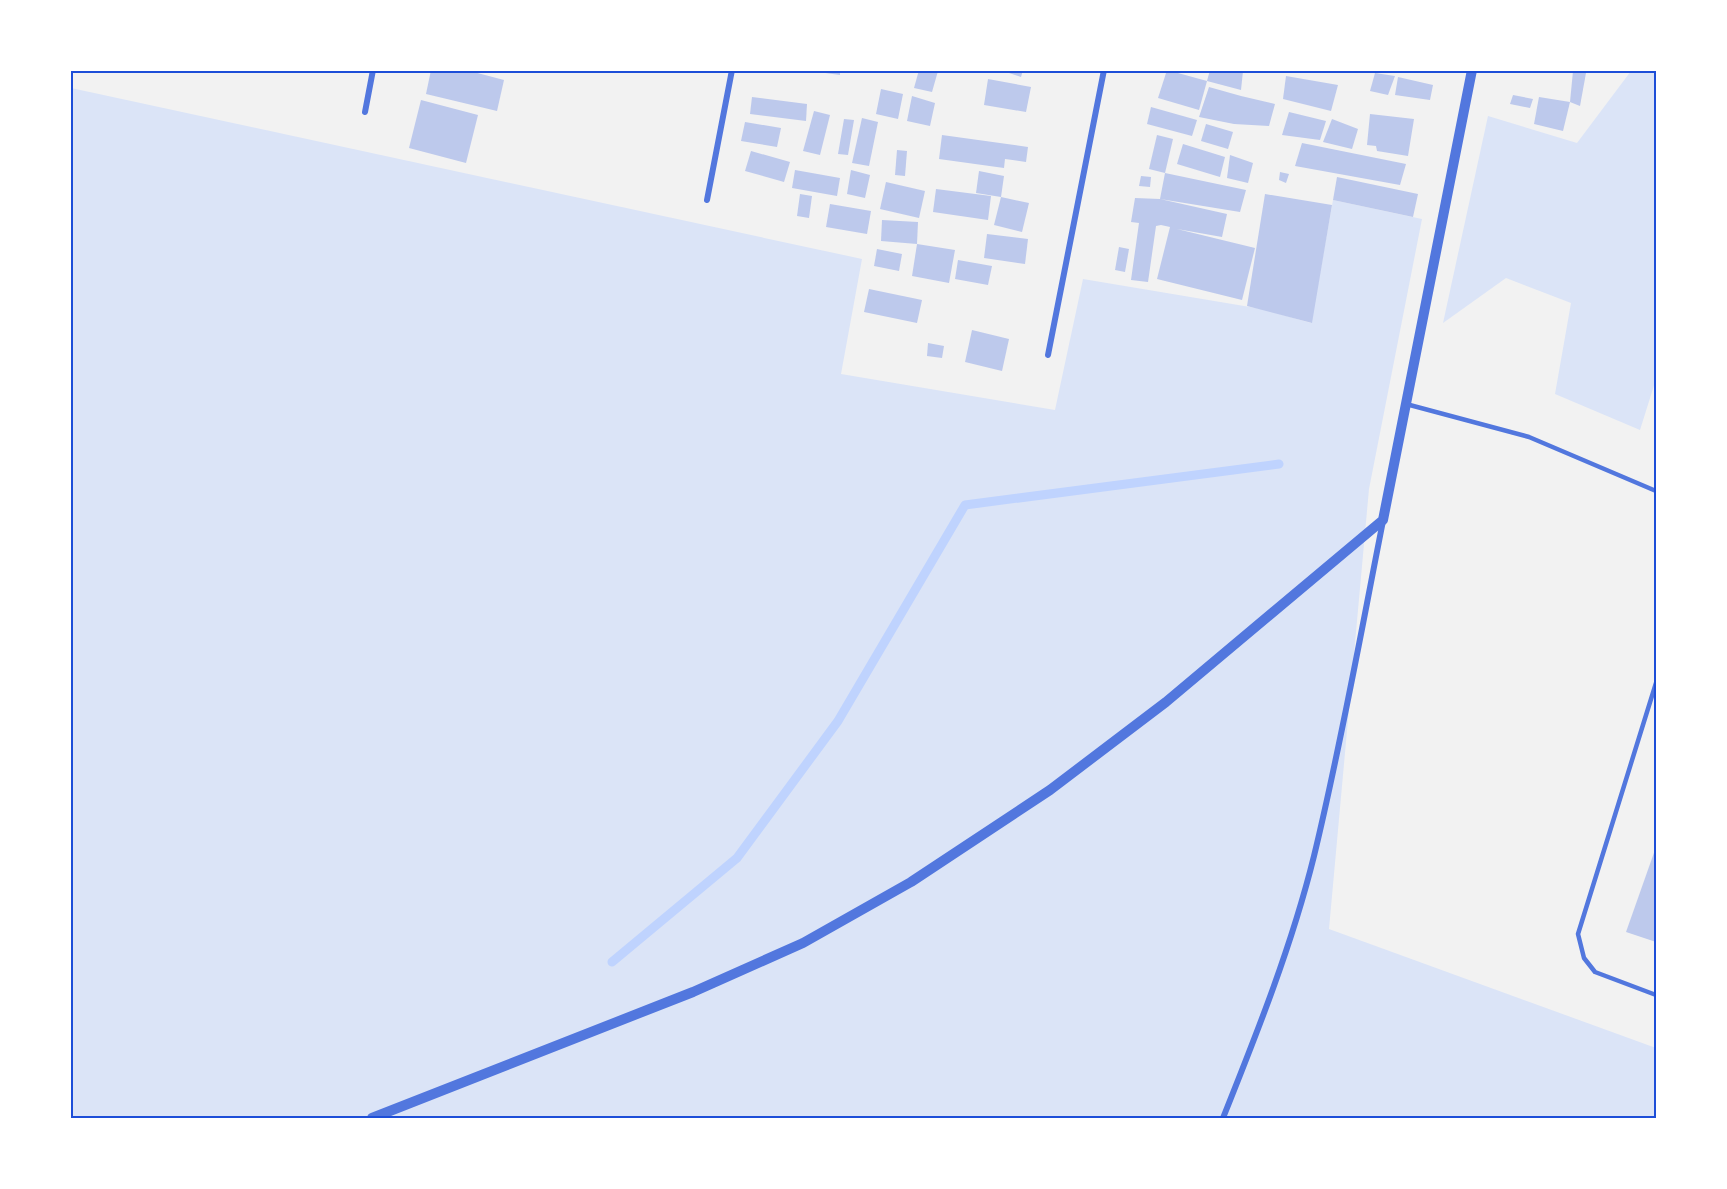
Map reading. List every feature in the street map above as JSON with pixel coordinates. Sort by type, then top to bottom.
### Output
[{"type":"street","points":[[365,112],[374,70]]},
{"type":"street","points":[[707,200],[732,70]]},
{"type":"street","points":[[1048,355],[1104,70]]},
{"type":"street","points":[[1223,1119],[1294,926],[1314,856],[1334,768],[1472,70]]},
{"type":"street","points":[[372,1119],[693,992],[803,943],[912,882],[1050,790],[1166,702],[1383,520]]},
{"type":"lane","points":[[1406,404],[1529,437],[1656,491]]},
{"type":"lane","points":[[1656,683],[1578,934],[1584,958],[1595,972],[1656,995]]},
{"type":"shaded area","points":[[1631,71],[1656,71],[1656,379],[1640,430],[1555,394],[1571,303],[1506,278],[1443,323],[1488,116],[1577,143]]},
{"type":"shaded area","points":[[71,88],[862,259],[841,374],[1055,410],[1083,279],[1262,309],[1311,323],[1333,200],[1422,219],[1369,489],[1329,929],[1656,1048],[1656,1118],[71,1118]]},
{"type":"building","points":[[431,70],[466,70],[504,80],[497,111],[426,94]]},
{"type":"building","points":[[818,70],[840,70],[840,75],[818,72]]},
{"type":"building","points":[[919,70],[938,71],[932,92],[914,88]]},
{"type":"building","points":[[1000,70],[1023,70],[1021,77]]},
{"type":"building","points":[[1167,70],[1207,81],[1199,110],[1158,98]]},
{"type":"building","points":[[1210,70],[1243,71],[1241,90],[1207,81]]},
{"type":"building","points":[[1573,71],[1586,73],[1580,106],[1570,102]]},
{"type":"building","points":[[1375,73],[1395,76],[1388,95],[1370,91]]},
{"type":"building","points":[[1286,76],[1338,85],[1331,111],[1283,99]]},
{"type":"building","points":[[1398,77],[1433,85],[1430,100],[1395,95]]},
{"type":"building","points":[[988,79],[1031,87],[1026,112],[984,105]]},
{"type":"building","points":[[1209,87],[1275,104],[1269,126],[1234,124],[1199,117]]},
{"type":"building","points":[[881,89],[903,94],[898,119],[876,114]]},
{"type":"building","points":[[1513,95],[1533,99],[1530,108],[1510,104]]},
{"type":"building","points":[[912,96],[935,103],[930,126],[907,121]]},
{"type":"building","points":[[752,97],[807,104],[806,121],[750,114]]},
{"type":"building","points":[[1539,97],[1570,102],[1563,131],[1534,124]]},
{"type":"building","points":[[421,100],[478,115],[466,163],[409,148]]},
{"type":"building","points":[[1151,107],[1197,120],[1192,136],[1147,124]]},
{"type":"building","points":[[814,111],[830,115],[820,155],[803,151]]},
{"type":"building","points":[[1289,112],[1326,121],[1320,140],[1282,135]]},
{"type":"building","points":[[1370,114],[1414,119],[1408,156],[1377,151],[1376,146],[1367,145]]},
{"type":"building","points":[[862,118],[878,122],[869,166],[852,163]]},
{"type":"building","points":[[844,119],[854,120],[848,155],[838,154]]},
{"type":"building","points":[[1332,119],[1358,129],[1352,149],[1323,142]]},
{"type":"building","points":[[745,122],[781,128],[777,147],[741,141]]},
{"type":"building","points":[[1206,124],[1233,132],[1228,149],[1201,141]]},
{"type":"building","points":[[942,135],[1028,147],[1026,162],[1005,159],[1004,168],[939,159]]},
{"type":"building","points":[[1157,135],[1173,139],[1165,173],[1149,169]]},
{"type":"building","points":[[1302,143],[1406,164],[1400,185],[1295,166]]},
{"type":"building","points":[[1183,144],[1225,157],[1220,177],[1177,164]]},
{"type":"building","points":[[897,150],[907,151],[905,176],[895,175]]},
{"type":"building","points":[[751,151],[790,162],[784,182],[745,171]]},
{"type":"building","points":[[1230,155],[1253,163],[1248,183],[1227,178]]},
{"type":"building","points":[[795,170],[840,178],[837,196],[792,188]]},
{"type":"building","points":[[851,170],[870,175],[865,198],[847,194]]},
{"type":"building","points":[[979,171],[1004,176],[1001,197],[976,193]]},
{"type":"building","points":[[1280,172],[1289,174],[1286,183],[1279,180]]},
{"type":"building","points":[[1165,173],[1246,190],[1240,212],[1160,199]]},
{"type":"building","points":[[1141,176],[1151,177],[1150,187],[1139,186]]},
{"type":"building","points":[[1337,177],[1418,194],[1413,217],[1333,200]]},
{"type":"building","points":[[886,182],[925,191],[919,218],[880,209]]},
{"type":"building","points":[[936,189],[991,196],[988,220],[933,212]]},
{"type":"building","points":[[800,194],[812,196],[809,218],[797,216]]},
{"type":"building","points":[[1265,194],[1332,205],[1312,323],[1247,306]]},
{"type":"building","points":[[1001,197],[1029,203],[1022,232],[994,225]]},
{"type":"building","points":[[1135,198],[1160,199],[1227,214],[1222,237],[1177,229],[1255,248],[1242,300],[1157,279],[1170,227],[1161,225],[1156,226],[1148,282],[1131,280],[1139,223],[1131,222]]},
{"type":"building","points":[[830,204],[871,211],[867,234],[826,227]]},
{"type":"building","points":[[882,220],[918,222],[917,244],[881,241]]},
{"type":"building","points":[[987,234],[1028,239],[1025,264],[984,258]]},
{"type":"building","points":[[917,244],[955,250],[949,283],[912,276]]},
{"type":"building","points":[[1119,247],[1129,249],[1125,272],[1115,270]]},
{"type":"building","points":[[877,249],[902,254],[899,271],[874,266]]},
{"type":"building","points":[[958,260],[992,266],[988,285],[955,279]]},
{"type":"building","points":[[869,289],[922,300],[917,323],[864,312]]},
{"type":"building","points":[[972,330],[1009,339],[1002,371],[965,362]]},
{"type":"building","points":[[928,343],[944,346],[942,358],[927,356]]},
{"type":"building","points":[[1656,847],[1656,942],[1626,932]]},
{"type":"waterway","points":[[612,962],[737,858],[838,721],[965,505],[1279,464]]}]
